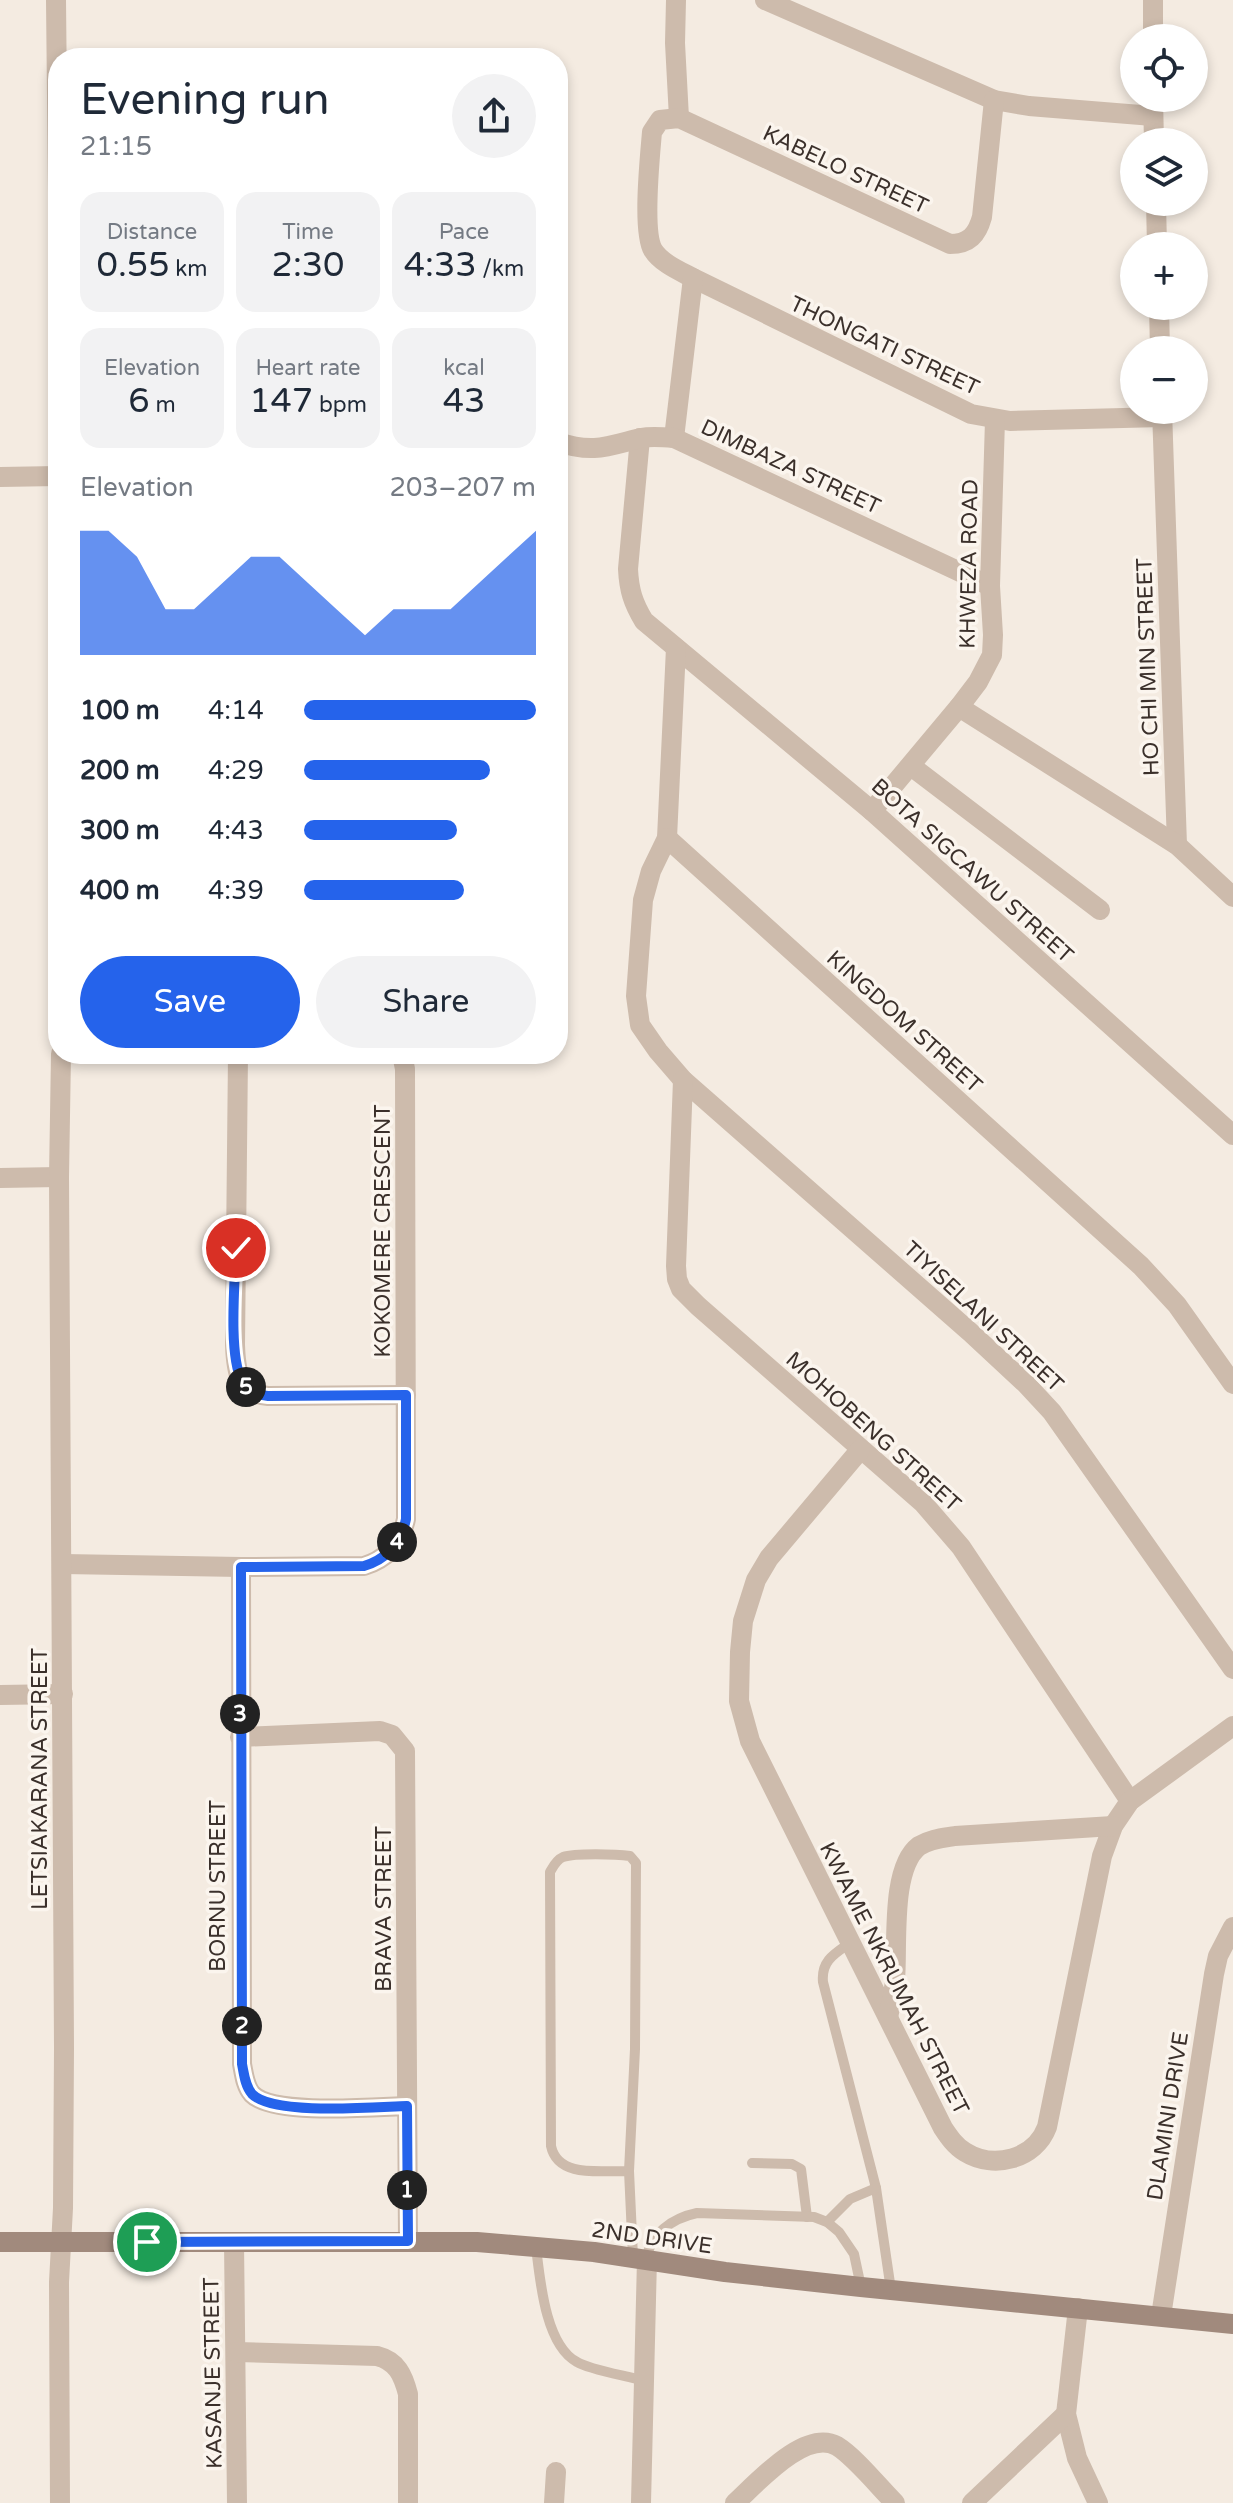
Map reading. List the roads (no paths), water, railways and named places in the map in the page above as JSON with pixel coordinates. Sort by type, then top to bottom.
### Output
[{"type":"street","points":[[56,0],[56,48]]},
{"type":"street","points":[[676,0],[679,118]]},
{"type":"street","points":[[765,0],[994,100],[1029,106],[1120,107]]},
{"type":"street","points":[[1153,0],[1153,24]]},
{"type":"street","name":"KABELO STREET","points":[[679,118],[950,244],[960,244],[974,235],[982,217],[994,100]]},
{"type":"street","name":"THONGATI STREET","points":[[679,118],[660,120],[653,128],[648,235],[660,258],[693,278],[971,414],[995,420],[1030,421],[1120,416]]},
{"type":"street","name":"DIMBAZA STREET","points":[[693,278],[674,438],[990,586]]},
{"type":"street","name":"KHWEZA ROAD","points":[[872,811],[959,707],[978,682],[992,655],[990,586],[995,420]]},
{"type":"street","name":"HO CHI MIN STREET","points":[[1162,424],[1177,845]]},
{"type":"street","points":[[568,445],[580,448],[613,447],[640,438],[674,438]]},
{"type":"street","name":"BOTA SIGCAWU STREET","points":[[640,438],[628,569],[629,588],[644,621],[872,811],[1233,1135]]},
{"type":"street","points":[[0,477],[48,476]]},
{"type":"street","points":[[667,838],[676,648]]},
{"type":"street","points":[[959,707],[1177,845],[1233,897]]},
{"type":"street","points":[[911,766],[1100,910]]},
{"type":"street","name":"TIYISELANI STREET","points":[[667,838],[651,871],[643,900],[637,1012],[647,1036],[683,1080],[980,1340],[1052,1412],[1233,1669]]},
{"type":"street","name":"KINGDOM STREET","points":[[667,838],[1141,1266],[1177,1305],[1233,1384]]},
{"type":"street","name":"LETSIAKARANA STREET","points":[[60,2503],[59,2282],[64,2048],[61,1064]]},
{"type":"street","points":[[238,1064],[235,1359],[242,1382],[257,1395],[268,1396],[406,1395]]},
{"type":"street","name":"KOKOMERE CRESCENT","points":[[63,1564],[364,1566],[379,1561],[389,1553],[403,1532],[406,1519],[404,1064]]},
{"type":"street","name":"MOHOBENG STREET","points":[[683,1080],[676,1266],[681,1289],[923,1503],[961,1547],[1130,1801]]},
{"type":"street","points":[[0,1178],[59,1177]]},
{"type":"street","name":"KWAME NKRUMAH STREET","points":[[860,1450],[769,1558],[756,1580],[747,1604],[741,1636],[739,1688],[742,1716],[750,1741],[943,2128],[954,2144],[968,2154],[997,2161],[1019,2156],[1035,2147],[1047,2127],[1102,1856],[1113,1826],[1130,1801],[1233,1726]]},
{"type":"street","name":"BORNU STREET","points":[[241,1567],[242,2064],[245,2082],[252,2094],[288,2108],[407,2106]]},
{"type":"street","points":[[0,1695],[63,1694]]},
{"type":"street","name":"BRAVA STREET","points":[[240,1737],[380,1731],[392,1735],[405,1751],[408,2241]]},
{"type":"street","points":[[888,2017],[895,1978],[901,1883],[910,1857],[919,1847],[933,1840],[955,1836],[1113,1826]]},
{"type":"street","name":"DLAMINI DRIVE","points":[[1161,2316],[1214,1974],[1218,1956],[1233,1927]]},
{"type":"street","name":"2ND DRIVE","points":[[0,2242],[477,2242],[640,2258],[725,2272],[861,2287],[1233,2324]]},
{"type":"street","name":"KASANJE STREET","points":[[234,2242],[237,2503]]},
{"type":"street","points":[[640,2258],[644,2381],[641,2503]]},
{"type":"street","points":[[1078,2308],[1066,2414],[1077,2458],[1098,2503]]},
{"type":"street","points":[[236,2352],[377,2356],[388,2358],[396,2365],[404,2378],[408,2394],[408,2503]]},
{"type":"street","points":[[972,2503],[1066,2414]]},
{"type":"street","points":[[735,2503],[787,2457],[809,2444],[822,2442],[836,2445],[847,2454],[895,2503]]},
{"type":"street","points":[[554,2503],[556,2472]]},
{"type":"lane","points":[[629,2171],[572,2170],[553,2156],[550,1872],[563,1857],[615,1854],[630,1856],[636,1863],[635,2049],[629,2171],[640,2258]]},
{"type":"lane","points":[[850,1943],[826,1962],[822,1971],[823,1982],[876,2188],[891,2290]]},
{"type":"lane","points":[[752,2163],[798,2166],[802,2172],[807,2217]]},
{"type":"lane","points":[[827,2222],[850,2199],[876,2188]]},
{"type":"lane","points":[[640,2258],[657,2234],[687,2215],[814,2217],[827,2222],[839,2232],[854,2254],[861,2287]]},
{"type":"lane","points":[[536,2247],[544,2310],[562,2350],[577,2362],[644,2381]]}]
